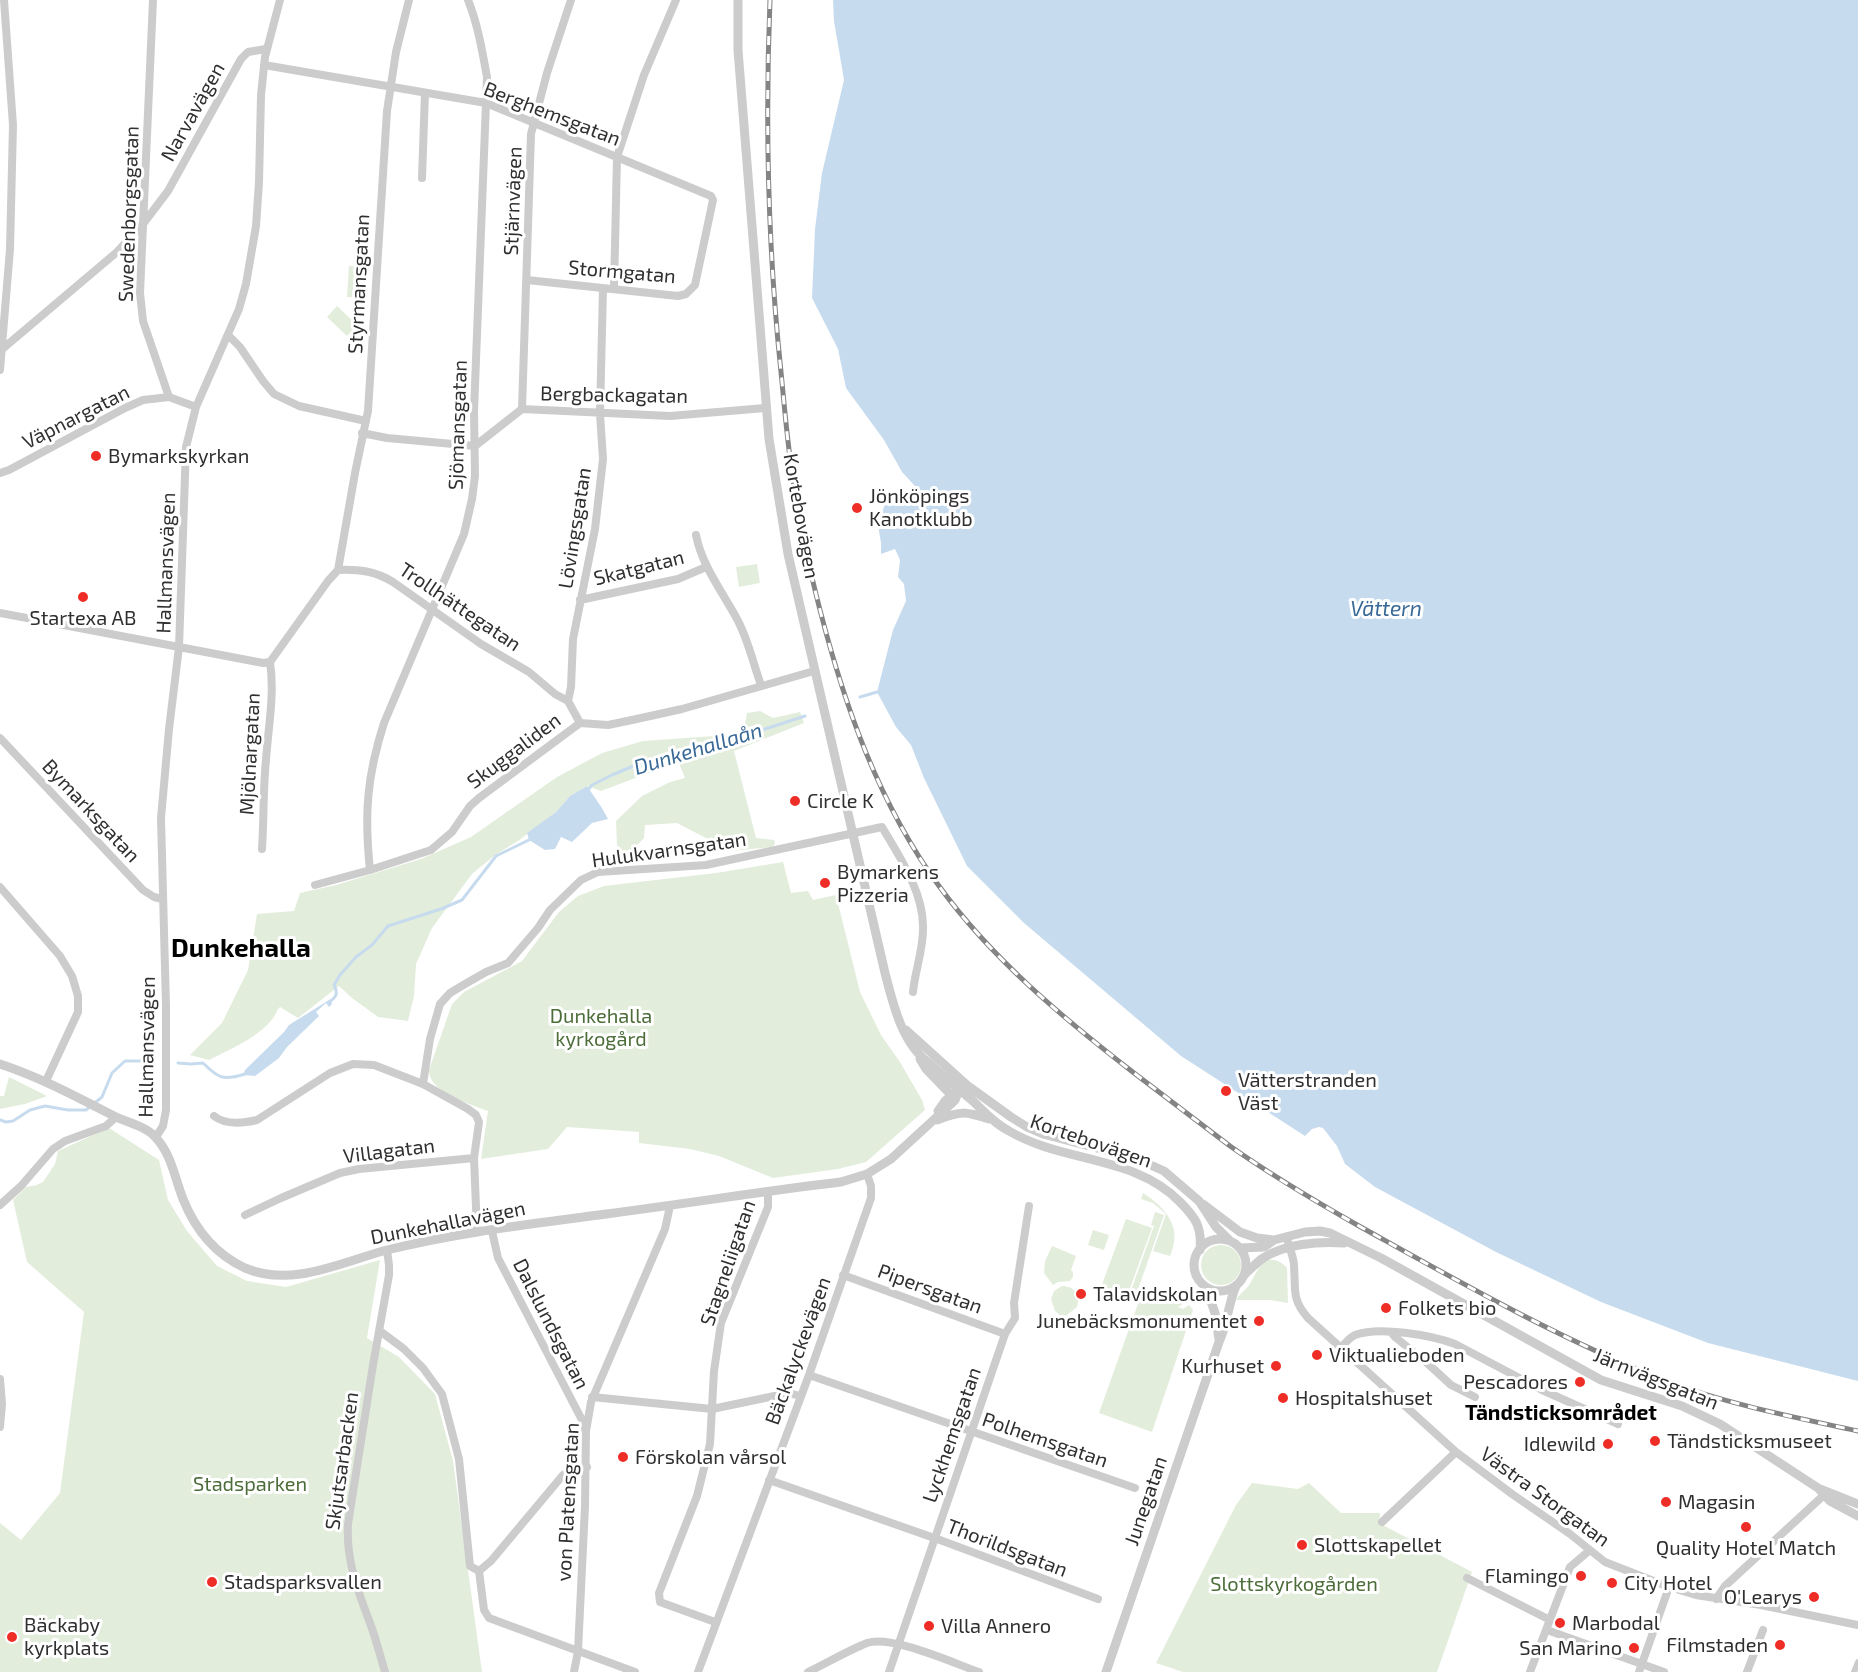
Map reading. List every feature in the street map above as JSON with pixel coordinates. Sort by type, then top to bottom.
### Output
[{"type":"street","points":[[0,369],[10,249],[13,125],[4,0]]},
{"type":"street","name":"Swedenborgsgatan","points":[[153,0],[141,308],[150,343],[169,397]]},
{"type":"street","name":"Hallmansvägen","points":[[156,1137],[163,1126],[166,1110],[161,818],[179,647],[185,464],[188,438],[196,407],[239,309],[246,284],[256,226],[264,65],[266,49],[280,0]]},
{"type":"street","name":"Styrmansgatan","points":[[338,570],[366,421],[379,213],[390,86],[409,0]]},
{"type":"street","name":"Sjömansgatan","points":[[370,870],[366,823],[367,794],[375,751],[384,723],[466,525],[475,476],[475,399],[487,77],[481,43],[468,0]]},
{"type":"street","name":"Stjärnvägen","points":[[522,410],[533,123],[571,0]]},
{"type":"street","points":[[614,289],[617,158],[644,75],[676,0]]},
{"type":"street","name":"Kortebovägen","points":[[738,0],[738,50],[768,439],[788,554],[814,671],[888,984],[903,1027],[910,1044],[919,1056],[1008,1131],[1056,1151],[1124,1168],[1162,1186],[1186,1208],[1196,1221],[1200,1233],[1200,1250]]},
{"type":"street","name":"Narvavägen","points":[[1,350],[117,252],[143,224],[168,191],[241,59],[248,52],[266,49]]},
{"type":"street","name":"Berghemsgatan","points":[[264,65],[486,103],[711,196],[714,200]]},
{"type":"street","points":[[422,178],[425,93]]},
{"type":"street","name":"Stormgatan","points":[[527,280],[678,296],[687,294],[695,285],[714,200]]},
{"type":"street","name":"Lövingsgatan","points":[[568,701],[571,687],[573,639],[595,529],[603,459],[600,414],[603,288]]},
{"type":"street","points":[[228,335],[240,346],[268,387],[284,400],[299,406],[366,421]]},
{"type":"street","points":[[169,397],[196,407]]},
{"type":"street","name":"Väpnargatan","points":[[0,473],[125,408],[143,400],[169,397]]},
{"type":"street","name":"Bergbackagatan","points":[[475,446],[522,410],[670,416],[765,408]]},
{"type":"street","points":[[362,433],[387,438],[475,446]]},
{"type":"street","points":[[696,535],[706,567],[738,621],[760,685]]},
{"type":"street","name":"Skatgatan","points":[[580,600],[678,579],[706,567]]},
{"type":"street","points":[[0,613],[250,662],[270,662],[338,570]]},
{"type":"street","name":"Trollhättegatan","points":[[338,570],[358,570],[382,575],[481,644],[529,672],[555,694],[568,701],[580,723]]},
{"type":"street","name":"Mjölnargatan","points":[[262,849],[271,695],[270,662]]},
{"type":"street","points":[[580,723],[608,725],[682,709],[814,671]]},
{"type":"street","name":"Skuggaliden","points":[[315,885],[431,850],[452,832],[470,806],[479,798],[580,723]]},
{"type":"street","name":"Bymarksgatan","points":[[0,738],[143,890],[162,899]]},
{"type":"street","name":"Hulukvarnsgatan","points":[[423,1084],[430,1039],[440,1004],[450,993],[486,972],[508,963],[550,910],[581,880],[598,872],[706,865],[882,827],[912,884],[922,910],[924,928],[913,992]]},
{"type":"street","points":[[0,887],[60,956],[72,976],[78,996],[78,1012],[46,1081]]},
{"type":"street","name":"Kortebovägen","points":[[903,1027],[959,1091],[1043,1134],[1126,1155],[1150,1164],[1173,1177],[1199,1201],[1216,1227],[1230,1241]]},
{"type":"street","points":[[0,1064],[46,1081],[151,1132],[156,1137]]},
{"type":"street","points":[[214,1116],[230,1122],[257,1120],[330,1073],[353,1064],[374,1065],[423,1084],[476,1115],[479,1130],[474,1158],[477,1232]]},
{"type":"street","name":"Dunkehallavägen","points":[[156,1137],[172,1164],[184,1200],[195,1223],[210,1244],[225,1257],[261,1274],[303,1275],[387,1251],[477,1232],[841,1182],[867,1174],[893,1158],[955,1100],[959,1091]]},
{"type":"street","points":[[929,1123],[958,1112],[969,1112],[992,1119]]},
{"type":"street","points":[[0,1205],[21,1186],[53,1149],[65,1141],[106,1126],[116,1117]]},
{"type":"street","name":"Villagatan","points":[[245,1215],[349,1171],[474,1158]]},
{"type":"street","name":"Bäckalyckevägen","points":[[698,1672],[809,1375],[871,1198],[871,1186],[867,1174]]},
{"type":"street","name":"Stagneliigatan","points":[[715,1622],[660,1602],[659,1593],[697,1496],[710,1444],[714,1371],[721,1323],[768,1207],[768,1191]]},
{"type":"street","points":[[1199,1201],[1240,1232],[1257,1238],[1274,1240]]},
{"type":"street","name":"von Platensgatan","points":[[574,1672],[578,1651],[586,1431],[592,1397],[665,1228],[670,1206]]},
{"type":"street","name":"Lyckhemsgatan","points":[[889,1672],[1005,1334],[1015,1318],[1014,1303],[1029,1206]]},
{"type":"street","name":"Dalslundsgatan","points":[[492,1231],[498,1258],[586,1431]]},
{"type":"street","name":"Järnvägsgatan","points":[[1240,1248],[1264,1247],[1274,1240],[1305,1232],[1330,1233],[1381,1258],[1601,1380],[1682,1406],[1720,1424],[1824,1492],[1846,1511],[1858,1516]]},
{"type":"street","name":"Västra Storgatan","points":[[1287,1236],[1294,1268],[1295,1296],[1299,1307],[1308,1318],[1456,1452],[1605,1562],[1669,1587],[1716,1599],[1761,1605],[1858,1625]]},
{"type":"street","points":[[1213,1240],[1230,1241],[1240,1248],[1246,1262],[1245,1274],[1236,1286],[1230,1289],[1220,1291],[1206,1287],[1195,1270],[1195,1259],[1200,1250],[1213,1240]]},
{"type":"street","name":"Järnvägsgatan","points":[[1245,1274],[1260,1260],[1290,1248],[1317,1242],[1349,1244]]},
{"type":"street","name":"Skjutsarbacken","points":[[385,1672],[353,1577],[347,1543],[348,1524],[389,1275],[387,1251]]},
{"type":"street","name":"Pipersgatan","points":[[843,1275],[1005,1334]]},
{"type":"street","name":"Junegatan","points":[[1106,1672],[1225,1329],[1229,1305],[1236,1286]]},
{"type":"street","name":"Junegatan","points":[[1206,1287],[1215,1313],[1219,1342]]},
{"type":"street","points":[[380,1331],[404,1349],[423,1368],[442,1394],[459,1459],[470,1566],[479,1571]]},
{"type":"street","points":[[1341,1348],[1353,1336],[1371,1332],[1391,1332],[1437,1338],[1455,1344],[1542,1390],[1618,1424]]},
{"type":"street","points":[[1391,1332],[1451,1385],[1475,1397]]},
{"type":"street","name":"Polhemsgatan","points":[[809,1375],[1135,1488]]},
{"type":"street","points":[[0,1379],[2,1404],[0,1426]]},
{"type":"street","points":[[592,1397],[712,1409],[789,1393],[801,1396]]},
{"type":"street","points":[[1382,1522],[1456,1452]]},
{"type":"street","points":[[479,1571],[491,1561],[563,1475],[586,1467]]},
{"type":"street","name":"Thorildsgatan","points":[[770,1480],[1098,1599]]},
{"type":"street","points":[[1716,1599],[1725,1586],[1824,1492]]},
{"type":"street","name":"Järnvägsgatan","points":[[1824,1492],[1858,1503]]},
{"type":"street","points":[[1530,1672],[1570,1567],[1590,1550]]},
{"type":"street","points":[[479,1571],[484,1610],[489,1618],[635,1672]]},
{"type":"street","points":[[1467,1578],[1550,1620]]},
{"type":"street","points":[[1641,1668],[1669,1587]]},
{"type":"street","points":[[1547,1630],[1641,1668],[1664,1672]]},
{"type":"street","points":[[1747,1672],[1762,1630]]},
{"type":"street","points":[[808,1672],[867,1643],[882,1641],[898,1644],[979,1672]]},
{"type":"street","points":[[1854,1672],[1858,1662]]},
{"type":"green space","points":[[349,266],[368,267],[366,298],[347,297]]},
{"type":"green space","points":[[337,306],[357,325],[347,336],[327,317]]},
{"type":"green space","points":[[757,564],[760,583],[739,587],[736,567]]},
{"type":"green space","points":[[760,711],[773,718],[800,712],[804,723],[734,751],[756,838],[774,840],[773,847],[731,851],[677,823],[645,825],[644,838],[627,856],[617,845],[616,821],[642,796],[670,782],[685,778],[679,763],[601,791],[587,786],[570,796],[556,812],[472,874],[432,928],[416,964],[414,996],[408,1021],[378,1017],[339,986],[298,1018],[280,1007],[258,1033],[209,1060],[190,1055],[222,1023],[248,970],[257,914],[294,911],[300,893],[336,885],[421,859],[471,837],[557,777],[602,753],[643,741],[743,734],[747,713]]},
{"type":"green space","name":"Dunkehalla kyrkogård","points":[[783,862],[791,893],[808,891],[813,900],[836,895],[860,992],[881,1035],[900,1062],[922,1100],[925,1110],[866,1162],[838,1169],[773,1178],[719,1156],[690,1149],[639,1143],[639,1132],[567,1127],[548,1149],[481,1159],[488,1111],[442,1091],[435,1085],[429,1070],[452,1004],[464,992],[522,961],[559,912],[578,896],[604,886],[716,873]]},
{"type":"green space","points":[[9,1077],[47,1096],[25,1104],[0,1109],[0,1096],[4,1096]]},
{"type":"green space","name":"Stadsparken","points":[[109,1128],[159,1160],[168,1200],[187,1231],[217,1266],[247,1281],[286,1287],[380,1260],[367,1338],[399,1357],[435,1394],[453,1461],[482,1672],[0,1672],[0,1523],[21,1540],[60,1493],[84,1312],[27,1262],[13,1200],[26,1187],[43,1182],[55,1164],[58,1151]]},
{"type":"green space","points":[[1143,1193],[1159,1205],[1170,1219],[1174,1246],[1170,1256],[1153,1251],[1166,1214],[1153,1203],[1141,1199]]},
{"type":"green space","points":[[1155,1212],[1164,1215],[1134,1301],[1128,1299],[1154,1226],[1151,1225]]},
{"type":"green space","points":[[1126,1219],[1152,1228],[1126,1299],[1100,1290]]},
{"type":"green space","points":[[1093,1230],[1109,1235],[1104,1250],[1088,1245]]},
{"type":"green space","points":[[1221,1245],[1229,1246],[1235,1251],[1240,1257],[1240,1273],[1235,1279],[1229,1284],[1221,1285],[1213,1284],[1207,1279],[1202,1273],[1201,1265],[1202,1257],[1207,1251],[1213,1246]]},
{"type":"green space","points":[[1052,1246],[1076,1256],[1071,1270],[1073,1277],[1070,1281],[1053,1285],[1044,1273],[1045,1261]]},
{"type":"green space","points":[[1266,1260],[1278,1261],[1287,1268],[1288,1303],[1270,1300],[1236,1300],[1258,1269]]},
{"type":"green space","points":[[1062,1286],[1073,1289],[1078,1299],[1077,1307],[1063,1318],[1055,1311],[1051,1299],[1054,1291]]},
{"type":"green space","points":[[1138,1291],[1166,1301],[1182,1299],[1186,1302],[1178,1307],[1183,1309],[1189,1305],[1193,1310],[1152,1432],[1099,1413],[1140,1298],[1137,1296]]},
{"type":"green space","name":"Slottskyrkogården","points":[[1252,1483],[1298,1489],[1309,1483],[1341,1513],[1380,1513],[1379,1523],[1472,1572],[1437,1672],[1183,1672],[1156,1663],[1236,1505]]},
{"type":"water","name":"Vättern","points":[[833,0],[1858,0],[1858,1381],[1708,1343],[1601,1302],[1496,1252],[1375,1187],[1345,1164],[1337,1146],[1323,1128],[1312,1129],[1305,1136],[1181,1056],[1024,923],[967,866],[924,778],[911,745],[896,727],[877,692],[893,630],[906,601],[904,584],[898,577],[900,560],[895,549],[881,554],[878,525],[887,498],[910,500],[914,505],[924,507],[926,498],[902,472],[884,440],[846,388],[838,349],[812,298],[815,229],[822,173],[844,80],[834,21]]},
{"type":"water","points":[[587,786],[608,819],[592,823],[572,842],[561,837],[555,849],[545,850],[529,840],[527,833],[556,812],[570,796]]},
{"type":"water","points":[[329,1000],[332,1004],[329,1007],[326,1003],[316,1012],[319,1016],[279,1058],[255,1076],[243,1075],[245,1070],[289,1025]]},
{"type":"waterway","name":"Dunkehallaån","points":[[860,697],[877,692]]},
{"type":"waterway","name":"Dunkehallaån","points":[[588,790],[592,785],[650,759],[722,743],[805,716]]},
{"type":"waterway","name":"Dunkehallaån","points":[[329,1002],[336,995],[334,985],[340,975],[356,957],[372,945],[388,926],[462,900],[496,856],[531,839]]},
{"type":"waterway","name":"Dunkehallaån","points":[[0,1120],[13,1121],[30,1110],[45,1106],[86,1110],[102,1097],[112,1073],[125,1061],[140,1061],[152,1055]]},
{"type":"waterway","name":"Dunkehallaån","points":[[178,1063],[203,1063],[217,1075],[226,1078],[245,1074]]},
{"type":"railway","points":[[770,0],[768,93],[770,233],[787,432],[800,522],[830,646],[866,754],[899,822],[939,886],[1005,963],[1081,1031],[1230,1146],[1310,1197],[1508,1308],[1624,1364],[1711,1396],[1858,1431]]},
{"type":"place","name":"Bymarkskyrkan","points":[[96,456]]},
{"type":"place","name":"Jönköpings Kanotklubb","points":[[857,508]]},
{"type":"place","name":"Startexa AB","points":[[83,597]]},
{"type":"place","name":"Circle K","points":[[795,801]]},
{"type":"place","name":"Bymarkens Pizzeria","points":[[825,883]]},
{"type":"place","name":"Vätterstranden Väst","points":[[1226,1091]]},
{"type":"place","name":"Talavidskolan","points":[[1081,1294]]},
{"type":"place","name":"Folkets bio","points":[[1386,1308]]},
{"type":"place","name":"Junebäcksmonumentet","points":[[1259,1321]]},
{"type":"place","name":"Viktualieboden","points":[[1317,1355]]},
{"type":"place","name":"Kurhuset","points":[[1276,1366]]},
{"type":"place","name":"Pescadores","points":[[1580,1382]]},
{"type":"place","name":"Hospitalshuset","points":[[1283,1398]]},
{"type":"place","name":"Tändsticksmuseet","points":[[1655,1441]]},
{"type":"place","name":"Idlewild","points":[[1608,1444]]},
{"type":"place","name":"Förskolan vårsol","points":[[623,1457]]},
{"type":"place","name":"Magasin","points":[[1666,1502]]},
{"type":"place","name":"Quality Hotel Match","points":[[1746,1527]]},
{"type":"place","name":"Slottskapellet","points":[[1302,1545]]},
{"type":"place","name":"Flamingo","points":[[1581,1576]]},
{"type":"place","name":"Stadsparksvallen","points":[[212,1582]]},
{"type":"place","name":"City Hotel","points":[[1612,1583]]},
{"type":"place","name":"O'Learys","points":[[1814,1597]]},
{"type":"place","name":"Marbodal","points":[[1560,1623]]},
{"type":"place","name":"Villa Annero","points":[[929,1626]]},
{"type":"place","name":"Bäckaby kyrkplats","points":[[12,1637]]},
{"type":"place","name":"Filmstaden","points":[[1780,1645]]},
{"type":"place","name":"San Marino","points":[[1634,1648]]},
{"type":"district","name":"Dunkehalla","points":[[241,948]]},
{"type":"district","name":"Tändsticksområdet","points":[[1561,1413]]}]
